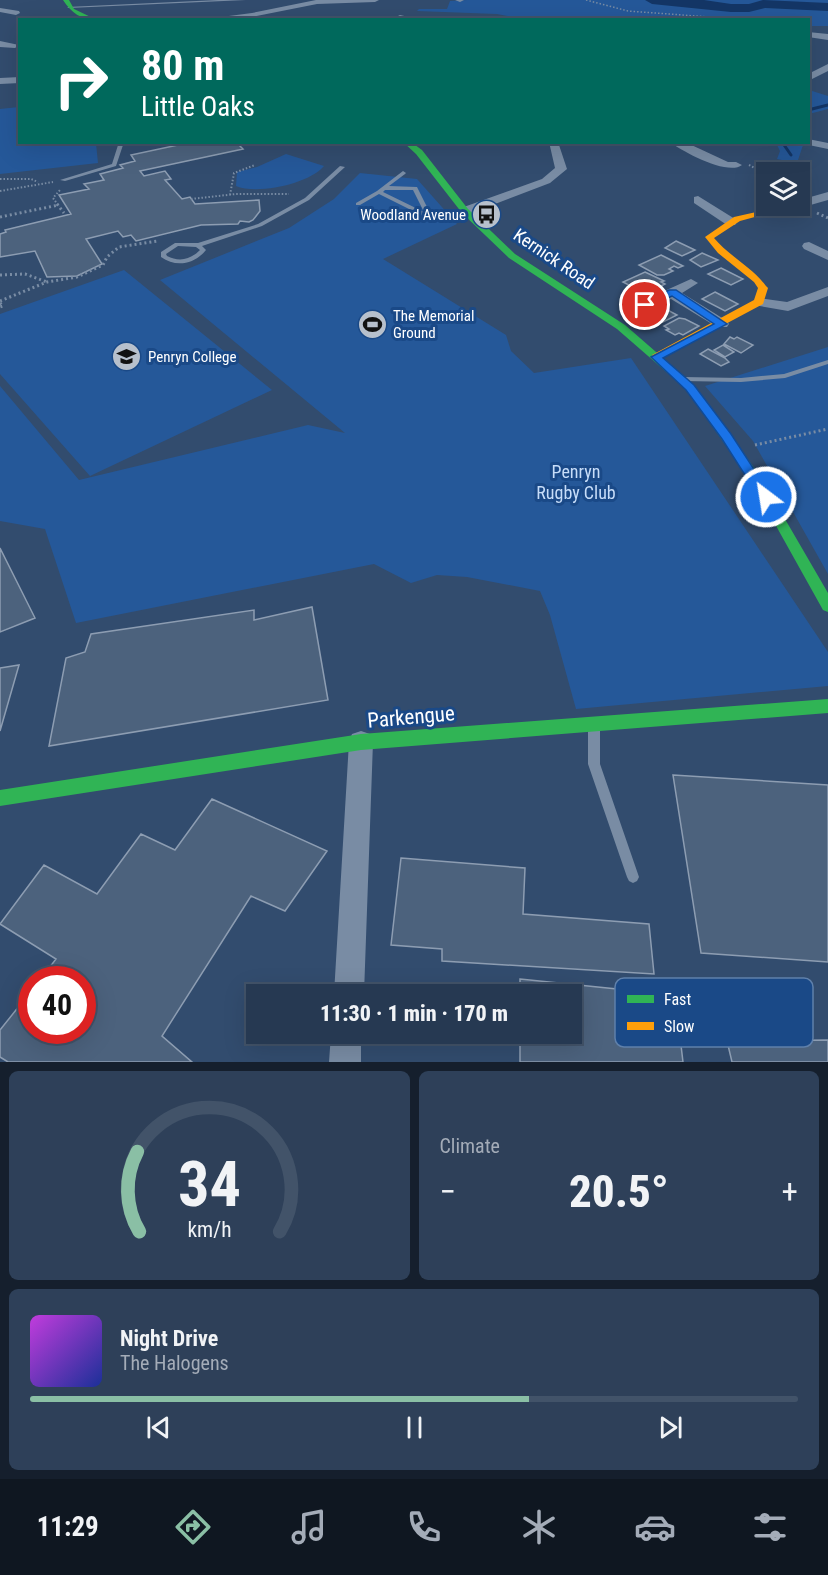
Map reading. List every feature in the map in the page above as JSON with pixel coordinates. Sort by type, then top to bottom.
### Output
[{"type":"street","points":[[222,18],[252,15],[316,2],[375,0]]},
{"type":"street","points":[[68,4],[78,14],[89,18]]},
{"type":"street","points":[[0,10],[16,13]]},
{"type":"street","points":[[810,34],[828,37]]},
{"type":"street","points":[[0,44],[15,45]]},
{"type":"street","points":[[810,77],[828,67]]},
{"type":"street","points":[[0,81],[18,80]]},
{"type":"street","points":[[810,142],[828,146]]},
{"type":"street","name":"Kernick Road","points":[[409,144],[419,152],[465,211],[512,256],[621,327],[690,387],[756,479],[828,606]]},
{"type":"street","points":[[679,144],[727,166],[736,165]]},
{"type":"street","points":[[465,211],[546,181],[561,169],[556,146]]},
{"type":"street","points":[[698,200],[731,222]]},
{"type":"street","points":[[756,213],[720,226],[710,237],[714,247],[757,276],[763,288],[759,302]]},
{"type":"street","points":[[809,246],[828,256]]},
{"type":"street","points":[[645,305],[691,283]]},
{"type":"street","points":[[656,357],[722,324],[759,302],[788,307],[828,291]]},
{"type":"street","points":[[672,292],[722,324]]},
{"type":"street","name":"Parkengue","points":[[0,798],[361,741],[828,706]]},
{"type":"street","points":[[349,984],[361,741]]},
{"type":"street","points":[[345,1062],[346,1044]]},
{"type":"lane","points":[[68,4],[244,0]]},
{"type":"lane","points":[[63,180],[114,165],[121,144]]},
{"type":"lane","points":[[198,245],[203,250],[201,254],[187,261],[170,261],[164,257],[163,253],[177,244],[198,245],[260,225],[307,199],[342,167]]},
{"type":"lane","points":[[357,204],[382,190],[404,172]]},
{"type":"lane","points":[[415,188],[429,217],[382,190],[415,188]]},
{"type":"lane","points":[[680,379],[741,380],[785,376],[828,362]]},
{"type":"lane","points":[[594,723],[594,764],[633,877]]},
{"type":"path","points":[[586,0],[603,4],[609,8],[628,11],[723,18]]},
{"type":"path","points":[[230,195],[234,172],[255,165]]},
{"type":"path","points":[[752,165],[756,168]]},
{"type":"path","points":[[0,179],[30,178],[39,183]]},
{"type":"path","points":[[0,190],[63,180]]},
{"type":"path","points":[[61,191],[53,198],[64,213]]},
{"type":"path","points":[[191,199],[230,195],[314,193]]},
{"type":"path","points":[[0,217],[59,205]]},
{"type":"path","points":[[0,275],[15,272],[32,273],[47,282]]},
{"type":"path","points":[[0,304],[9,298]]},
{"type":"path","points":[[735,449],[828,429]]},
{"type":"green space","points":[[828,0],[828,26],[810,26],[810,18],[518,18],[497,14],[417,11],[419,9],[447,9],[450,1]]},
{"type":"green space","points":[[810,90],[828,96],[828,109],[810,114]]},
{"type":"green space","points":[[18,107],[18,144],[96,144],[98,163],[0,174],[0,109]]},
{"type":"green space","points":[[776,144],[803,145],[797,162],[777,159],[780,151]]},
{"type":"green space","points":[[286,154],[324,166],[307,178],[282,186],[256,189],[236,186],[237,172],[257,167]]},
{"type":"green space","name":"Penryn Rugby Club","points":[[360,173],[417,179],[457,224],[383,259],[506,335],[511,351],[534,373],[631,358],[828,652],[828,686],[576,709],[550,615],[540,591],[467,577],[437,575],[411,583],[374,564],[76,623],[45,529],[0,521],[0,386],[79,480],[308,425],[345,433],[160,280],[289,228],[334,199]]},
{"type":"green space","points":[[124,270],[272,390],[90,476],[0,374],[0,314]]},
{"type":"green space","points":[[828,347],[828,574],[753,441],[705,386]]},
{"type":"building","points":[[183,144],[238,144],[243,149],[140,171],[144,176],[165,171],[171,179],[165,180],[182,199],[190,197],[195,204],[259,200],[260,211],[249,222],[201,225],[136,241],[131,235],[123,237],[118,231],[86,239],[102,264],[77,276],[47,277],[35,251],[0,257],[0,234],[6,232],[5,230],[71,214],[59,195],[89,189],[84,184],[104,180],[100,174],[123,168],[120,165],[135,161],[131,155]]},
{"type":"building","points":[[676,241],[695,250],[682,256],[665,248]]},
{"type":"building","points":[[702,253],[718,260],[701,267],[690,260]]},
{"type":"building","points":[[661,255],[683,266],[678,268],[674,266],[669,269],[673,271],[657,275],[639,265]]},
{"type":"building","points":[[721,268],[743,279],[731,285],[708,274]]},
{"type":"building","points":[[645,272],[664,281],[661,282],[665,284],[656,289],[651,286],[645,289],[649,291],[644,293],[623,282]]},
{"type":"building","points":[[715,292],[738,304],[725,311],[702,299]]},
{"type":"building","points":[[652,307],[657,309],[662,307],[677,315],[663,322],[643,312]]},
{"type":"building","points":[[679,318],[699,326],[683,335],[679,333],[675,335],[666,330],[669,329],[664,326]]},
{"type":"building","points":[[730,337],[734,339],[737,337],[753,345],[741,353],[724,344]]},
{"type":"building","points":[[723,345],[734,352],[725,357],[714,350]]},
{"type":"building","points":[[708,349],[729,362],[721,366],[700,354]]},
{"type":"building","points":[[0,548],[35,618],[0,632]]},
{"type":"building","points":[[312,607],[328,700],[49,746],[66,658],[85,652],[91,634],[254,610],[254,620]]},
{"type":"building","points":[[19,665],[0,731],[0,668]]},
{"type":"building","points":[[673,775],[828,785],[828,962],[701,953]]},
{"type":"building","points":[[212,799],[327,851],[285,911],[251,896],[162,1036],[192,1062],[8,1062],[0,1057],[0,1030],[18,1008],[18,1044],[96,1044],[96,966],[51,966],[56,959],[0,924],[44,865],[97,894],[141,834],[175,850]]},
{"type":"building","points":[[401,858],[525,868],[523,914],[649,924],[654,974],[442,961],[442,949],[391,945]]},
{"type":"building","points":[[520,979],[568,984],[520,984]]},
{"type":"building","points":[[582,985],[615,989],[615,1047],[681,1047],[683,1062],[520,1062],[520,1044],[582,1044]]},
{"type":"building","points":[[813,1040],[828,1040],[828,1062],[732,1062],[728,1047],[813,1047]]},
{"type":"waterway","points":[[652,0],[731,8],[749,8],[765,4],[828,7]]},
{"type":"waterway","points":[[810,110],[828,105]]},
{"type":"waterway","points":[[783,144],[791,155]]},
{"type":"traffic: fast","points":[[66,0],[72,10],[90,18]]},
{"type":"traffic: fast","points":[[409,144],[419,152],[465,211],[512,256],[621,327],[690,387],[756,479],[828,606]]},
{"type":"traffic: fast","points":[[0,798],[361,742],[828,706]]},
{"type":"traffic: slow","points":[[656,357],[759,302],[763,288],[757,280],[721,251],[709,237],[737,219],[756,214]]},
{"type":"place","name":"Woodland Avenue","points":[[487,215]]},
{"type":"place","name":"The Memorial Ground","points":[[372,325]]},
{"type":"place","name":"Penryn College","points":[[127,357]]},
{"type":"route","points":[[645,305],[672,292],[722,324],[656,357],[690,387],[727,436],[766,497]]}]
